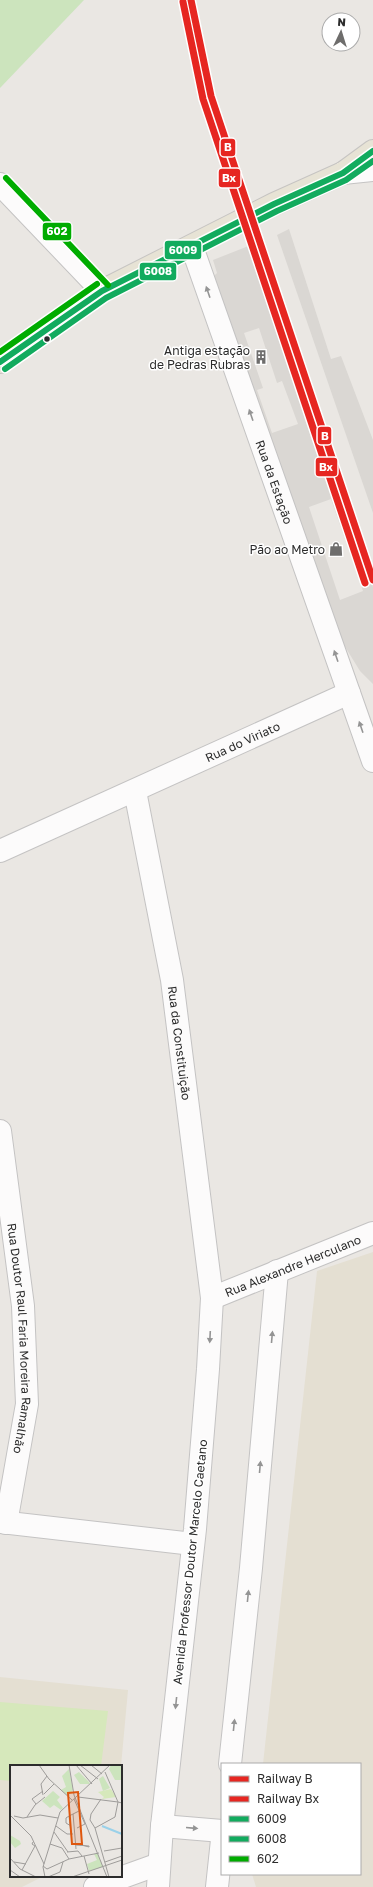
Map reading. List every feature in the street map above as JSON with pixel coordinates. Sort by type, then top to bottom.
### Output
[{"type":"main road","points":[[0,362],[102,292],[274,204],[343,173],[373,151]]},
{"type":"street","points":[[343,173],[373,170]]},
{"type":"street","points":[[0,184],[102,292]]},
{"type":"street","name":"Rua da Estação","points":[[192,247],[373,761]]},
{"type":"street","name":"Rua do Viriato","points":[[135,791],[350,693]]},
{"type":"street","points":[[0,851],[135,791]]},
{"type":"street","name":"Rua da Constituição","points":[[135,791],[172,980],[212,1298]]},
{"type":"street","name":"Rua Doutor Raul Faria Moreira Ramalhão","points":[[0,1130],[5,1207],[23,1306],[27,1404],[3,1523]]},
{"type":"street","name":"Rua Alexandre Herculano","points":[[212,1298],[373,1232]]},
{"type":"street","points":[[230,1763],[252,1560],[276,1271]]},
{"type":"street","name":"Avenida Professor Doutor Marcelo Caetano","points":[[158,1887],[162,1826],[193,1544],[208,1369],[212,1298]]},
{"type":"street","points":[[3,1523],[193,1544]]},
{"type":"street","points":[[162,1826],[221,1831]]},
{"type":"street","points":[[217,1887],[221,1849]]},
{"type":"street","points":[[95,1887],[159,1864]]},
{"type":"shaded area","points":[[289,229],[331,359],[341,356],[373,440],[373,513],[277,235]]},
{"type":"shaded area","points":[[251,245],[282,321],[373,587],[373,684],[360,671],[328,619],[213,277],[217,273],[213,260]],"holes":[[[259,328],[277,383],[282,381],[298,424],[272,433],[257,390],[263,388],[244,333]],[[331,499],[363,591],[340,600],[309,507]]]},
{"type":"shaded area","points":[[373,1252],[373,1887],[256,1887],[252,1875],[361,1875],[361,1763],[263,1763],[317,1271]]},
{"type":"shaded area","points":[[0,1677],[128,1690],[121,1765],[10,1765],[10,1877],[42,1877],[22,1887],[0,1887]]},
{"type":"green space","points":[[0,0],[84,0],[0,88]]},
{"type":"green space","points":[[0,1702],[108,1711],[101,1765],[10,1765],[10,1781],[0,1780]]},
{"type":"rail line","name":"B","points":[[191,0],[211,96],[373,580]]},
{"type":"rail line","name":"Bx","points":[[183,2],[203,99],[365,583]]},
{"type":"transit line","name":"6009","points":[[0,362],[102,291],[274,204],[343,173],[373,151]]},
{"type":"transit line","name":"6008","points":[[5,369],[106,298],[277,211],[346,180],[373,161]]},
{"type":"transit line","name":"602","points":[[6,178],[108,285]]},
{"type":"transit line","name":"602","points":[[0,352],[97,284]]},
{"type":"place","name":"Antiga estação de Pedras Rubras","points":[[261,357]]},
{"type":"place","name":"Pão ao Metro","points":[[336,549]]}]
